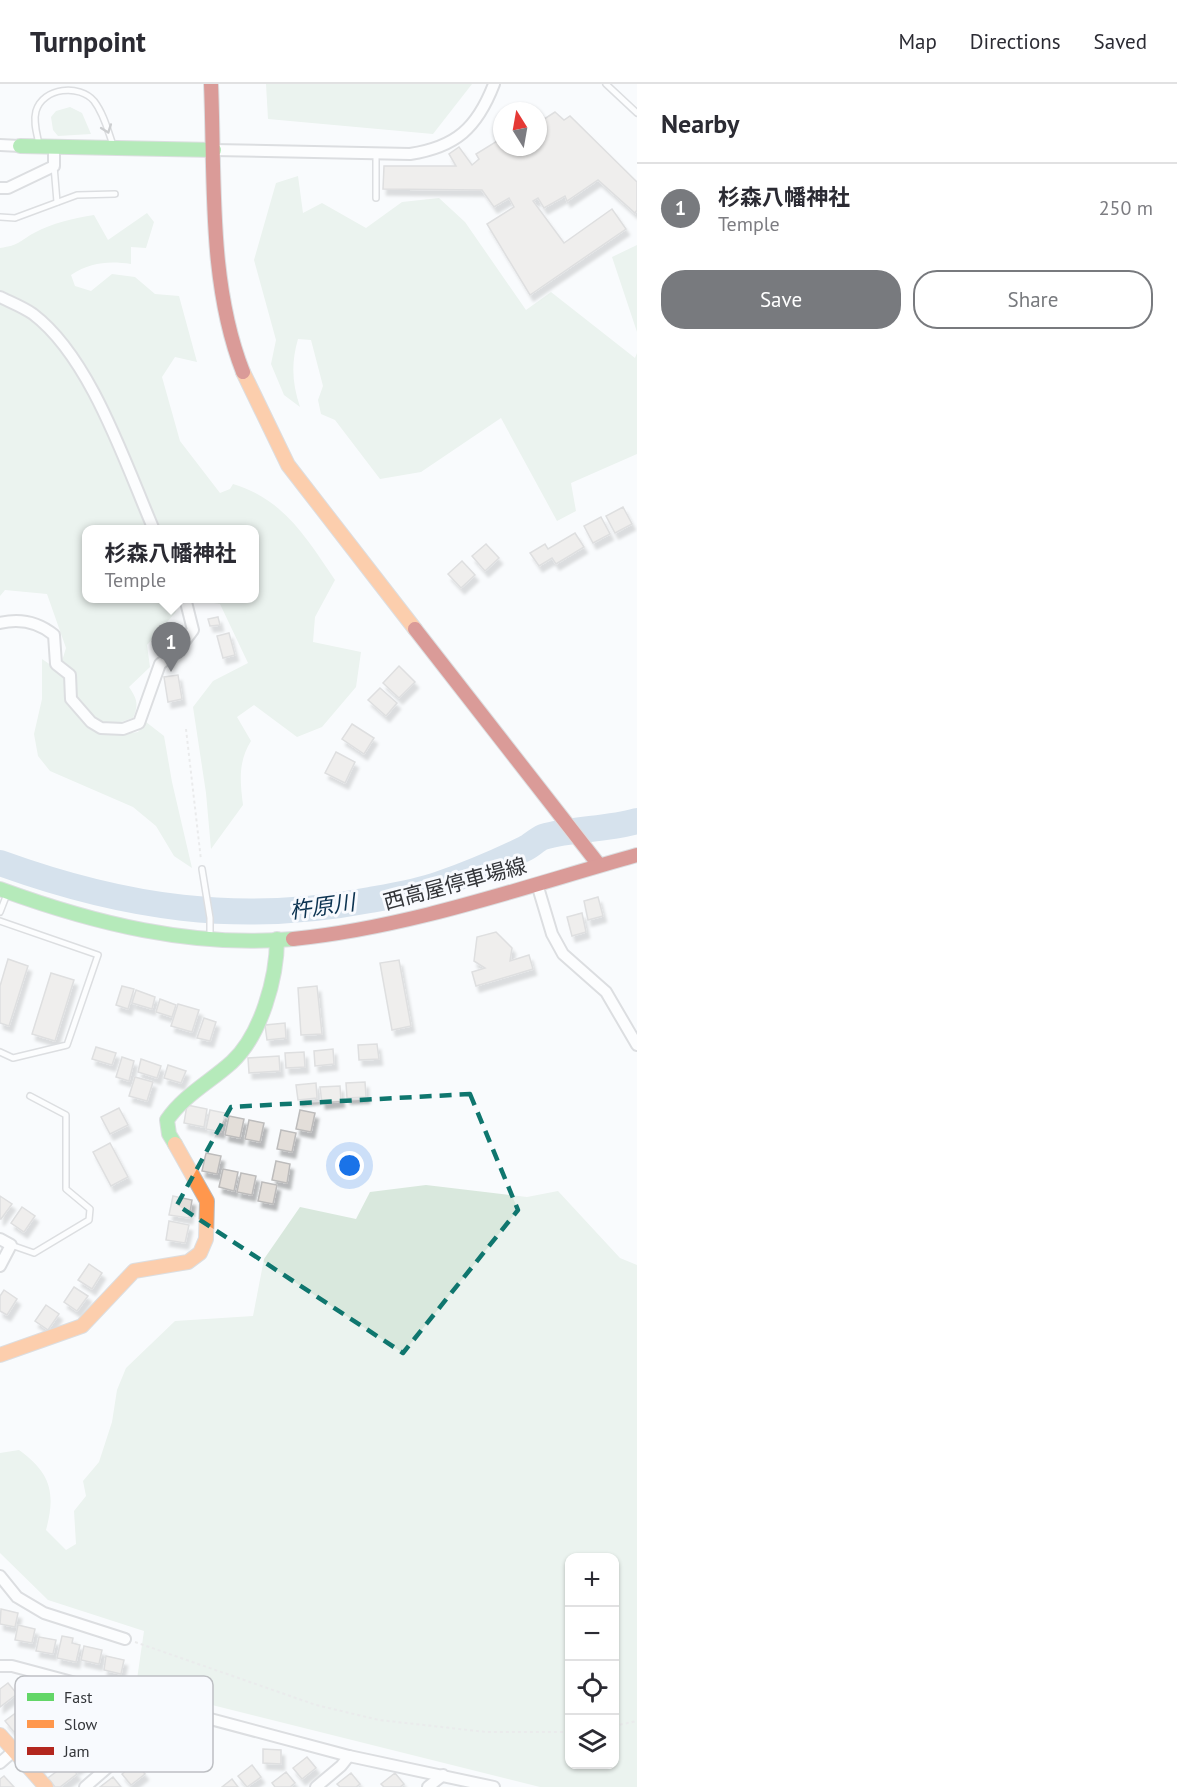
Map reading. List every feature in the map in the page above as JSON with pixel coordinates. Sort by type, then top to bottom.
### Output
[{"type":"street","points":[[211,84],[219,237],[229,327],[253,401],[288,465],[599,865]]},
{"type":"street","points":[[0,145],[410,154],[436,150],[453,142],[468,129],[489,98],[494,84]]},
{"type":"street","points":[[0,188],[8,188],[54,166],[54,146]]},
{"type":"street","points":[[0,297],[33,314],[63,345],[84,372],[152,525]]},
{"type":"street","points":[[0,623],[12,620],[30,622],[54,635],[56,664],[70,675],[71,699],[91,722],[100,728],[123,729],[139,723],[160,664],[178,650],[193,630],[186,603]]},
{"type":"street","name":"西高屋停車場線","points":[[4,891],[52,910],[114,927],[180,937],[278,939],[308,937],[386,925],[637,855]]},
{"type":"street","points":[[537,884],[552,934],[563,954],[606,992],[637,1045]]},
{"type":"street","points":[[0,1355],[82,1326],[134,1271],[188,1262],[200,1253],[206,1239],[207,1202],[202,1188],[169,1134],[167,1120],[182,1101],[238,1056],[250,1040],[277,958],[278,939]]},
{"type":"street","points":[[0,1239],[11,1245],[0,1266]]},
{"type":"street","points":[[0,1576],[17,1597],[44,1613],[125,1639]]},
{"type":"street","points":[[0,1666],[12,1666],[50,1676]]},
{"type":"street","points":[[213,1720],[349,1756],[494,1787]]},
{"type":"street","points":[[0,1735],[14,1751],[0,1763]]},
{"type":"street","points":[[316,1787],[341,1766],[349,1756]]},
{"type":"street","points":[[33,1772],[46,1787]]},
{"type":"street","points":[[85,1787],[103,1772]]},
{"type":"street","points":[[428,1787],[443,1775]]},
{"type":"lane","points":[[606,84],[637,113]]},
{"type":"lane","points":[[39,146],[36,111],[50,94],[67,90],[85,93],[94,100],[113,148]]},
{"type":"lane","points":[[376,152],[376,198]]},
{"type":"lane","points":[[54,166],[57,202]]},
{"type":"lane","points":[[0,217],[15,218],[77,195],[115,194]]},
{"type":"lane","points":[[202,869],[210,918],[210,939]]},
{"type":"lane","points":[[0,912],[4,891]]},
{"type":"lane","points":[[0,921],[98,955],[67,1045],[12,1058],[0,1052]]},
{"type":"lane","points":[[11,1245],[34,1253],[89,1220],[90,1209],[66,1189],[66,1115],[30,1096]]},
{"type":"path","points":[[186,729],[202,869]]},
{"type":"path","points":[[125,1639],[316,1706],[379,1720],[486,1732],[565,1732]]},
{"type":"path","points":[[619,1725],[637,1721]]},
{"type":"highlighted area","points":[[470,1094],[518,1210],[403,1353],[177,1205],[231,1107]]},
{"type":"shaded area","points":[[266,84],[472,84],[433,134],[268,119]]},
{"type":"shaded area","points":[[70,107],[82,113],[91,134],[58,136],[53,130],[51,117],[56,111]]},
{"type":"shaded area","points":[[298,176],[303,213],[322,203],[366,228],[402,202],[439,198],[465,222],[526,310],[551,292],[635,358],[637,353],[637,454],[571,483],[576,511],[557,521],[501,418],[421,472],[380,479],[335,420],[321,414],[318,400],[323,386],[311,340],[298,339],[294,356],[295,390],[300,407],[284,395],[271,364],[276,340],[254,260],[276,183]]},
{"type":"shaded area","points":[[147,213],[154,222],[146,248],[131,247],[131,264],[108,263],[86,267],[71,275],[75,286],[91,291],[112,274],[135,277],[155,294],[179,296],[197,362],[175,357],[162,377],[180,441],[220,493],[230,489],[233,484],[251,491],[267,500],[293,522],[335,580],[315,617],[313,642],[361,652],[356,687],[322,727],[297,737],[254,705],[237,717],[251,741],[242,764],[243,805],[211,849],[206,793],[193,707],[213,681],[248,663],[220,604],[214,603],[259,603],[259,525],[155,525],[66,343],[0,293],[0,248],[15,244],[41,229],[71,219],[94,215],[108,240]]},
{"type":"shaded area","points":[[637,245],[637,332],[612,257]]},
{"type":"shaded area","points":[[0,303],[29,318],[49,336],[67,359],[99,415],[146,525],[82,525],[82,603],[180,603],[175,613],[147,645],[150,667],[129,687],[136,702],[133,718],[119,723],[105,723],[89,714],[76,701],[70,671],[62,661],[66,648],[47,594],[5,590],[0,596]]},
{"type":"shaded area","points":[[42,659],[67,676],[86,723],[96,732],[124,734],[138,732],[146,722],[164,736],[192,868],[174,856],[156,826],[133,807],[50,771],[38,756],[34,734],[42,699]]},
{"type":"shaded area","points":[[426,1185],[527,1197],[558,1191],[620,1258],[637,1265],[637,1787],[540,1787],[213,1705],[213,1676],[137,1676],[144,1631],[48,1600],[0,1553],[0,1453],[19,1450],[38,1467],[48,1485],[50,1494],[51,1505],[46,1530],[66,1550],[76,1544],[74,1511],[86,1496],[83,1481],[99,1462],[112,1422],[117,1390],[126,1368],[175,1321],[253,1316],[264,1259],[300,1207],[356,1219],[370,1192]]},
{"type":"building","points":[[555,112],[564,120],[570,116],[637,182],[637,210],[635,213],[598,180],[567,201],[565,196],[544,208],[538,198],[533,201],[564,243],[612,209],[626,229],[530,295],[487,224],[514,207],[509,198],[494,207],[482,190],[383,189],[384,166],[456,166],[449,154],[459,147],[472,165],[479,159],[476,154],[493,144],[493,156],[547,156],[547,117]]},
{"type":"building","points":[[623,507],[632,524],[615,533],[606,516]]},
{"type":"building","points":[[601,517],[610,534],[593,543],[584,526]]},
{"type":"building","points":[[575,533],[584,547],[556,564],[552,558],[539,566],[530,553],[545,544],[548,549]]},
{"type":"building","points":[[486,544],[499,558],[485,571],[472,556]]},
{"type":"building","points":[[462,561],[475,575],[461,588],[448,574]]},
{"type":"building","points":[[218,617],[220,625],[210,626],[208,619]]},
{"type":"building","points":[[229,633],[235,655],[223,658],[217,636]]},
{"type":"building","points":[[399,666],[415,682],[399,698],[383,683]]},
{"type":"building","points":[[178,675],[182,699],[168,702],[164,677]]},
{"type":"building","points":[[380,688],[397,703],[386,716],[368,700]]},
{"type":"building","points":[[352,724],[374,738],[364,754],[342,739]]},
{"type":"building","points":[[336,752],[355,762],[345,783],[325,773]]},
{"type":"building","points":[[598,897],[603,916],[588,920],[584,901]]},
{"type":"building","points":[[582,913],[586,932],[572,936],[567,917]]},
{"type":"building","points":[[496,932],[512,948],[510,961],[529,955],[533,969],[476,986],[472,972],[485,968],[474,961],[477,937]]},
{"type":"building","points":[[8,959],[28,966],[9,1026],[0,1023],[0,986]]},
{"type":"building","points":[[399,960],[411,1026],[392,1030],[380,963]]},
{"type":"building","points":[[51,973],[74,980],[55,1041],[32,1034]]},
{"type":"building","points":[[122,986],[134,989],[128,1009],[116,1005]]},
{"type":"building","points":[[317,986],[322,1034],[301,1035],[298,988]]},
{"type":"building","points":[[136,990],[155,997],[152,1009],[132,1003]]},
{"type":"building","points":[[160,999],[176,1005],[172,1017],[156,1012]]},
{"type":"building","points":[[178,1004],[199,1010],[192,1032],[171,1026]]},
{"type":"building","points":[[204,1018],[216,1022],[210,1041],[197,1038]]},
{"type":"building","points":[[285,1023],[286,1038],[267,1040],[265,1025]]},
{"type":"building","points":[[377,1044],[379,1059],[359,1060],[358,1045]]},
{"type":"building","points":[[96,1047],[116,1053],[112,1065],[92,1059]]},
{"type":"building","points":[[333,1049],[334,1064],[315,1066],[314,1051]]},
{"type":"building","points":[[304,1052],[305,1067],[286,1068],[285,1053]]},
{"type":"building","points":[[279,1056],[280,1071],[249,1073],[248,1058]]},
{"type":"building","points":[[122,1057],[134,1061],[129,1081],[116,1077]]},
{"type":"building","points":[[141,1059],[161,1066],[157,1078],[138,1072]]},
{"type":"building","points":[[168,1065],[186,1071],[181,1083],[164,1078]]},
{"type":"building","points":[[135,1077],[153,1082],[147,1101],[129,1096]]},
{"type":"building","points":[[365,1082],[366,1097],[347,1098],[346,1083]]},
{"type":"building","points":[[316,1083],[317,1098],[298,1100],[296,1085]]},
{"type":"building","points":[[340,1086],[341,1101],[322,1103],[320,1087]]},
{"type":"building","points":[[187,1105],[207,1109],[204,1127],[184,1123]]},
{"type":"building","points":[[119,1108],[128,1125],[110,1134],[101,1117]]},
{"type":"building","points":[[210,1110],[225,1113],[221,1132],[206,1129]]},
{"type":"building","points":[[300,1110],[315,1113],[311,1132],[296,1129]]},
{"type":"building","points":[[229,1116],[244,1119],[240,1138],[225,1135]]},
{"type":"building","points":[[249,1120],[264,1123],[260,1142],[245,1139]]},
{"type":"building","points":[[281,1130],[296,1133],[292,1152],[277,1149]]},
{"type":"building","points":[[110,1143],[128,1177],[111,1186],[93,1152]]},
{"type":"building","points":[[206,1153],[221,1156],[217,1174],[202,1171]]},
{"type":"building","points":[[276,1161],[290,1164],[287,1183],[272,1180]]},
{"type":"building","points":[[223,1169],[238,1172],[234,1191],[219,1187]]},
{"type":"building","points":[[241,1173],[256,1176],[252,1195],[237,1192]]},
{"type":"building","points":[[262,1182],[277,1185],[273,1204],[258,1201]]},
{"type":"building","points":[[0,1196],[12,1204],[1,1219],[0,1219]]},
{"type":"building","points":[[173,1196],[192,1200],[189,1218],[169,1215]]},
{"type":"building","points":[[22,1207],[35,1216],[24,1232],[11,1223]]},
{"type":"building","points":[[169,1221],[189,1225],[185,1243],[166,1240]]},
{"type":"building","points":[[89,1264],[102,1273],[92,1289],[78,1280]]},
{"type":"building","points":[[74,1287],[88,1296],[77,1311],[64,1302]]},
{"type":"building","points":[[4,1290],[17,1299],[7,1315],[0,1311],[0,1296]]},
{"type":"building","points":[[46,1305],[59,1314],[48,1330],[35,1321]]},
{"type":"building","points":[[1,1609],[18,1613],[15,1627],[0,1624]]},
{"type":"building","points":[[18,1625],[35,1629],[32,1643],[15,1640]]},
{"type":"building","points":[[62,1636],[73,1638],[72,1643],[80,1645],[76,1662],[57,1658]]},
{"type":"building","points":[[39,1637],[56,1640],[53,1654],[36,1651]]},
{"type":"building","points":[[84,1646],[102,1650],[99,1664],[81,1660]]},
{"type":"building","points":[[106,1656],[124,1660],[121,1674],[104,1670]]},
{"type":"building","points":[[8,1683],[15,1692],[15,1696],[0,1707],[0,1689]]},
{"type":"building","points":[[15,1714],[15,1731],[14,1732],[5,1721]]},
{"type":"building","points":[[263,1749],[281,1750],[281,1764],[263,1763]]},
{"type":"building","points":[[307,1757],[316,1768],[302,1779],[293,1768]]},
{"type":"building","points":[[252,1765],[261,1777],[247,1787],[238,1776]]},
{"type":"building","points":[[56,1772],[75,1772],[77,1774],[60,1787],[55,1787],[48,1778]]},
{"type":"building","points":[[143,1772],[145,1774],[131,1785],[122,1774]]},
{"type":"building","points":[[286,1772],[295,1783],[290,1787],[275,1787],[272,1783]]},
{"type":"building","points":[[351,1773],[360,1784],[356,1787],[340,1787],[337,1784]]},
{"type":"building","points":[[395,1773],[404,1784],[400,1787],[384,1787],[381,1784]]},
{"type":"building","points":[[4,1776],[14,1787],[0,1787],[0,1779]]},
{"type":"building","points":[[113,1777],[121,1787],[100,1787]]},
{"type":"building","points":[[232,1779],[238,1787],[222,1787]]},
{"type":"waterway","name":"杵原川","points":[[0,863],[46,879],[137,901],[182,908],[274,911],[322,907],[414,892],[483,868],[527,848],[543,837],[637,821]]},
{"type":"traffic: fast","points":[[20,146],[214,150]]},
{"type":"traffic: fast","points":[[0,889],[71,912],[144,930],[218,940],[293,939]]},
{"type":"traffic: fast","points":[[175,1144],[169,1134],[167,1120],[189,1096],[232,1062],[242,1051],[259,1022],[274,971],[277,939]]},
{"type":"traffic: slow","points":[[243,372],[288,465],[415,629]]},
{"type":"traffic: slow","points":[[0,1355],[82,1326],[134,1271],[188,1262],[200,1253],[206,1239],[207,1201],[175,1144]]},
{"type":"traffic: slow","points":[[0,1735],[15,1752]]},
{"type":"traffic: slow","points":[[33,1772],[46,1787]]},
{"type":"traffic: jam","points":[[211,84],[215,230],[219,267],[224,303],[243,372]]},
{"type":"traffic: jam","points":[[415,629],[599,865]]},
{"type":"traffic: jam","points":[[293,939],[424,916],[637,855]]},
{"type":"place","name":"杉森八幡神社","points":[[171,672]]}]
